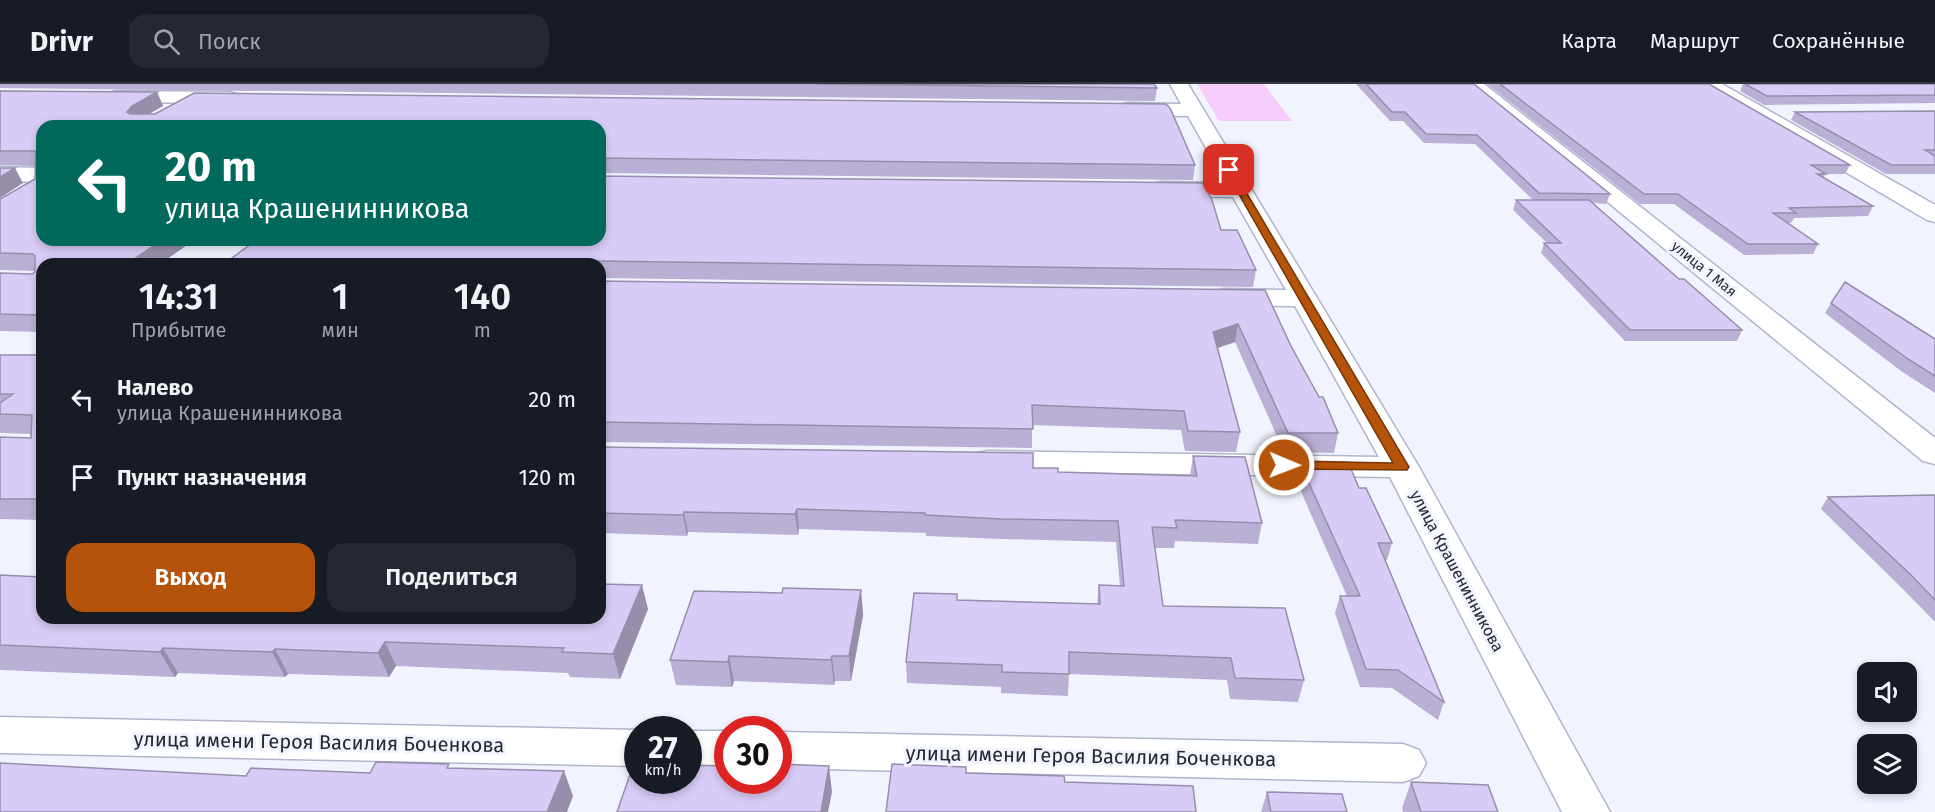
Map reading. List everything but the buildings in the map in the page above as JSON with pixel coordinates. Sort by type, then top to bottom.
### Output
[{"type":"street","points":[[166,115],[222,84]]},
{"type":"street","name":"улица 1 Мая","points":[[1473,84],[1935,454]]},
{"type":"street","points":[[1709,84],[1929,208]]},
{"type":"street","points":[[93,97],[244,98]]},
{"type":"street","points":[[1111,109],[1186,97]]},
{"type":"street","name":"улица Крашенинникова","points":[[1186,97],[1402,467],[1586,812]]},
{"type":"street","points":[[1760,113],[1795,113]]},
{"type":"street","points":[[0,174],[36,175]]},
{"type":"street","points":[[17,198],[36,187]]},
{"type":"street","points":[[1146,189],[1241,190]]},
{"type":"street","points":[[1196,296],[1303,298]]},
{"type":"street","points":[[959,460],[1402,467]]},
{"type":"street","name":"улица имени Героя Василия Боченкова","points":[[0,735],[624,748]]},
{"type":"street","name":"улица имени Героя Василия Боченкова","points":[[792,750],[1403,763]]},
{"type":"shaded area","points":[[1197,84],[1264,84],[1292,121],[1219,121]]},
{"type":"route","points":[[1229,170],[1402,467],[1284,465]]}]
